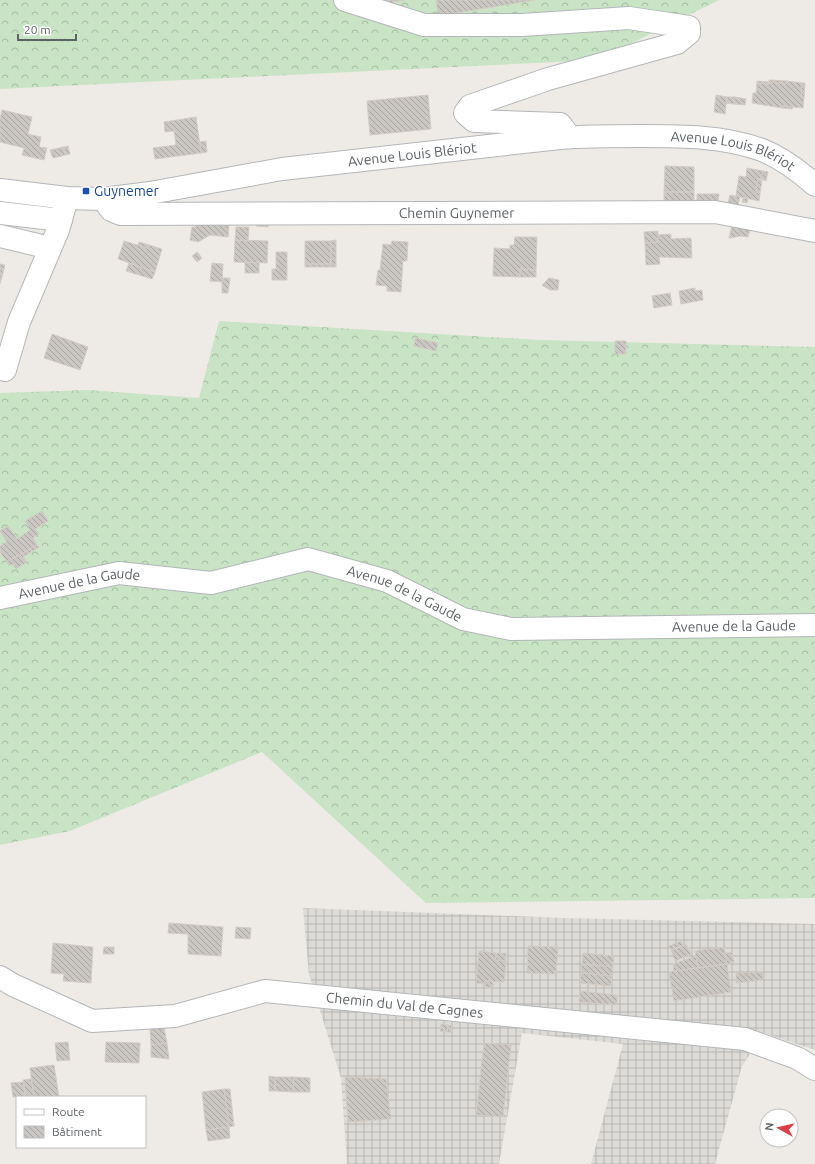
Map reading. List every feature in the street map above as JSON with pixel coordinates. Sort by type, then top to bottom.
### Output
[{"type":"street","points":[[345,0],[424,25],[522,25],[629,18],[689,27],[689,33],[677,43],[548,79],[470,106],[466,113],[474,121],[560,124],[570,137]]},
{"type":"street","name":"Avenue Louis Blériot","points":[[0,190],[67,198],[103,199],[150,193],[282,169],[570,137],[695,136],[741,144],[763,150],[792,165],[815,185]]},
{"type":"street","points":[[5,370],[19,322],[61,220],[67,198]]},
{"type":"street","name":"Chemin Guynemer","points":[[103,199],[111,210],[121,214],[715,212],[815,231]]},
{"type":"street","points":[[0,213],[61,220]]},
{"type":"street","points":[[0,236],[50,248]]},
{"type":"street","name":"Avenue de la Gaude","points":[[0,598],[119,573],[211,583],[308,559],[387,581],[463,619],[510,629],[815,625]]},
{"type":"street","name":"Chemin du Val de Cagnes","points":[[0,977],[13,985],[92,1021],[175,1016],[265,991],[745,1039],[797,1058],[815,1070]]},
{"type":"shaded area","points":[[303,908],[564,918],[815,924],[815,1050],[764,1033],[742,1066],[715,1164],[591,1164],[623,1044],[522,1033],[499,1164],[347,1164],[341,1078],[309,975]]},
{"type":"green space","points":[[0,0],[719,0],[598,60],[0,89]]},
{"type":"green space","points":[[219,321],[541,340],[815,347],[815,898],[426,903],[262,752],[70,831],[0,845],[0,393],[87,390],[199,398]]},
{"type":"building","points":[[377,0],[405,0],[378,5]]},
{"type":"building","points":[[436,0],[535,0],[438,16]]},
{"type":"building","points":[[769,80],[787,81],[786,84],[769,82]]},
{"type":"building","points":[[757,81],[769,82],[769,84],[757,83]]},
{"type":"building","points":[[787,81],[802,83],[801,97],[804,98],[803,108],[782,106],[782,108],[752,103],[753,93],[756,93],[757,83],[769,84],[769,82],[786,84]]},
{"type":"building","points":[[802,83],[805,83],[804,98],[801,97]]},
{"type":"building","points":[[428,95],[431,129],[370,135],[367,101]]},
{"type":"building","points":[[716,95],[727,97],[725,114],[714,112]]},
{"type":"building","points":[[727,97],[735,97],[734,104],[726,103]]},
{"type":"building","points":[[735,97],[746,99],[745,105],[734,104]]},
{"type":"building","points":[[782,106],[793,107],[792,109],[782,108]]},
{"type":"building","points":[[2,110],[32,117],[28,134],[41,137],[39,147],[47,148],[44,160],[22,155],[24,148],[0,142],[0,119]]},
{"type":"building","points":[[196,117],[201,153],[155,159],[153,148],[176,145],[174,131],[165,132],[164,122]]},
{"type":"building","points":[[206,141],[207,152],[201,153],[200,142]]},
{"type":"building","points":[[68,146],[70,154],[65,155],[64,147]]},
{"type":"building","points":[[64,147],[65,155],[53,158],[50,150]]},
{"type":"building","points":[[665,166],[694,167],[694,192],[664,192]]},
{"type":"building","points":[[747,168],[763,171],[761,179],[758,178],[756,192],[760,193],[759,201],[736,196],[739,176],[746,177]]},
{"type":"building","points":[[763,171],[768,172],[766,181],[761,179]]},
{"type":"building","points":[[758,178],[762,181],[760,193],[756,192]]},
{"type":"building","points":[[664,192],[694,192],[694,201],[664,201]]},
{"type":"building","points":[[697,194],[719,194],[718,203],[697,202]]},
{"type":"building","points":[[730,195],[740,197],[737,210],[727,208]]},
{"type":"building","points":[[743,198],[748,199],[747,203],[742,202]]},
{"type":"building","points":[[256,219],[268,220],[268,227],[256,226]]},
{"type":"building","points":[[197,222],[229,225],[228,237],[210,235],[198,242],[190,240],[192,227],[196,227]]},
{"type":"building","points":[[732,225],[750,229],[748,237],[741,236],[729,238]]},
{"type":"building","points":[[236,227],[249,227],[248,241],[235,240]]},
{"type":"building","points":[[658,231],[658,242],[645,243],[644,232]]},
{"type":"building","points":[[671,234],[671,239],[691,238],[692,258],[659,257],[660,264],[646,265],[645,243],[658,242],[658,235]]},
{"type":"building","points":[[515,237],[537,237],[536,270],[520,269],[520,277],[493,276],[494,248],[510,249],[510,245],[514,245]]},
{"type":"building","points":[[235,240],[268,241],[267,263],[234,262]]},
{"type":"building","points":[[336,240],[336,267],[331,267],[331,241]]},
{"type":"building","points":[[124,241],[147,248],[149,245],[162,249],[155,272],[118,259]]},
{"type":"building","points":[[305,241],[331,241],[331,264],[305,264]]},
{"type":"building","points":[[392,241],[408,242],[407,261],[403,261],[401,292],[387,291],[387,286],[376,285],[378,270],[380,270],[383,244],[391,245]]},
{"type":"building","points":[[139,242],[149,245],[147,248],[138,245]]},
{"type":"building","points":[[197,252],[202,258],[197,262],[192,256]]},
{"type":"building","points":[[276,252],[287,252],[287,280],[272,280],[272,269],[276,269]]},
{"type":"building","points":[[245,262],[259,263],[259,273],[245,273]]},
{"type":"building","points":[[129,263],[155,272],[152,279],[126,271]]},
{"type":"building","points":[[212,263],[223,264],[222,282],[210,281]]},
{"type":"building","points":[[0,264],[5,265],[0,284]]},
{"type":"building","points":[[305,264],[331,264],[331,267],[305,267]]},
{"type":"building","points":[[520,269],[536,270],[536,277],[520,277]]},
{"type":"building","points":[[222,278],[230,278],[228,293],[222,293]]},
{"type":"building","points":[[549,278],[559,280],[558,290],[550,290],[542,285]]},
{"type":"building","points":[[695,288],[695,291],[702,290],[703,300],[681,304],[679,291]]},
{"type":"building","points":[[670,293],[672,305],[654,308],[652,296]]},
{"type":"building","points":[[52,334],[88,347],[80,370],[44,358]]},
{"type":"building","points":[[415,338],[438,343],[436,351],[414,346]]},
{"type":"building","points":[[615,341],[626,341],[626,354],[615,354]]},
{"type":"building","points":[[42,511],[48,521],[35,529],[39,534],[33,538],[37,545],[7,562],[0,552],[0,546],[7,542],[0,531],[8,526],[17,539],[30,530],[25,521]]},
{"type":"building","points":[[37,545],[39,547],[23,557],[27,562],[16,569],[13,564],[9,566],[7,562]]},
{"type":"building","points":[[169,923],[223,927],[221,956],[188,954],[188,934],[168,933]]},
{"type":"building","points":[[236,927],[251,928],[250,939],[235,938]]},
{"type":"building","points":[[681,941],[683,946],[671,950],[669,946]]},
{"type":"building","points":[[53,943],[93,947],[91,983],[63,981],[64,974],[51,973]]},
{"type":"building","points":[[686,944],[691,954],[675,961],[671,950]]},
{"type":"building","points":[[528,946],[558,947],[556,974],[527,973]]},
{"type":"building","points":[[104,947],[114,947],[114,954],[103,954]]},
{"type":"building","points":[[724,947],[727,964],[698,968],[695,951]]},
{"type":"building","points":[[479,951],[497,953],[495,960],[506,961],[504,982],[485,981],[485,984],[476,983]]},
{"type":"building","points":[[732,952],[734,962],[727,964],[725,953]]},
{"type":"building","points":[[497,953],[506,953],[506,961],[495,960]]},
{"type":"building","points":[[583,953],[614,956],[613,967],[582,964]]},
{"type":"building","points":[[696,956],[698,968],[674,971],[673,964]]},
{"type":"building","points":[[582,964],[613,967],[612,976],[581,973]]},
{"type":"building","points":[[727,964],[731,992],[674,1001],[669,972]]},
{"type":"building","points":[[763,972],[763,980],[736,983],[736,973]]},
{"type":"building","points":[[581,973],[612,976],[611,986],[580,983]]},
{"type":"building","points":[[485,981],[493,981],[493,988],[485,987]]},
{"type":"building","points":[[580,991],[617,995],[617,1005],[579,1002]]},
{"type":"building","points":[[441,1024],[448,1025],[447,1032],[440,1031]]},
{"type":"building","points":[[448,1025],[452,1026],[451,1032],[447,1032]]},
{"type":"building","points":[[164,1027],[167,1043],[151,1045],[150,1029]]},
{"type":"building","points":[[68,1042],[70,1060],[57,1061],[55,1043]]},
{"type":"building","points":[[106,1042],[140,1043],[139,1063],[105,1062]]},
{"type":"building","points":[[167,1043],[169,1059],[151,1057],[151,1045]]},
{"type":"building","points":[[484,1043],[511,1045],[503,1117],[476,1115]]},
{"type":"building","points":[[54,1065],[59,1096],[34,1096],[30,1068]]},
{"type":"building","points":[[269,1076],[275,1077],[275,1091],[269,1091]]},
{"type":"building","points":[[275,1077],[294,1077],[293,1092],[275,1091]]},
{"type":"building","points":[[294,1077],[310,1078],[310,1092],[293,1092]]},
{"type":"building","points":[[345,1077],[386,1079],[391,1119],[348,1122]]},
{"type":"building","points":[[31,1079],[34,1095],[26,1096],[23,1080]]},
{"type":"building","points":[[23,1082],[25,1096],[13,1097],[11,1083]]},
{"type":"building","points":[[224,1089],[229,1127],[206,1130],[202,1092]]},
{"type":"building","points":[[224,1089],[230,1089],[234,1126],[229,1127]]},
{"type":"building","points":[[229,1127],[230,1138],[208,1141],[206,1130]]},
{"type":"place","name":"Guynemer","points":[[86,191]]}]
